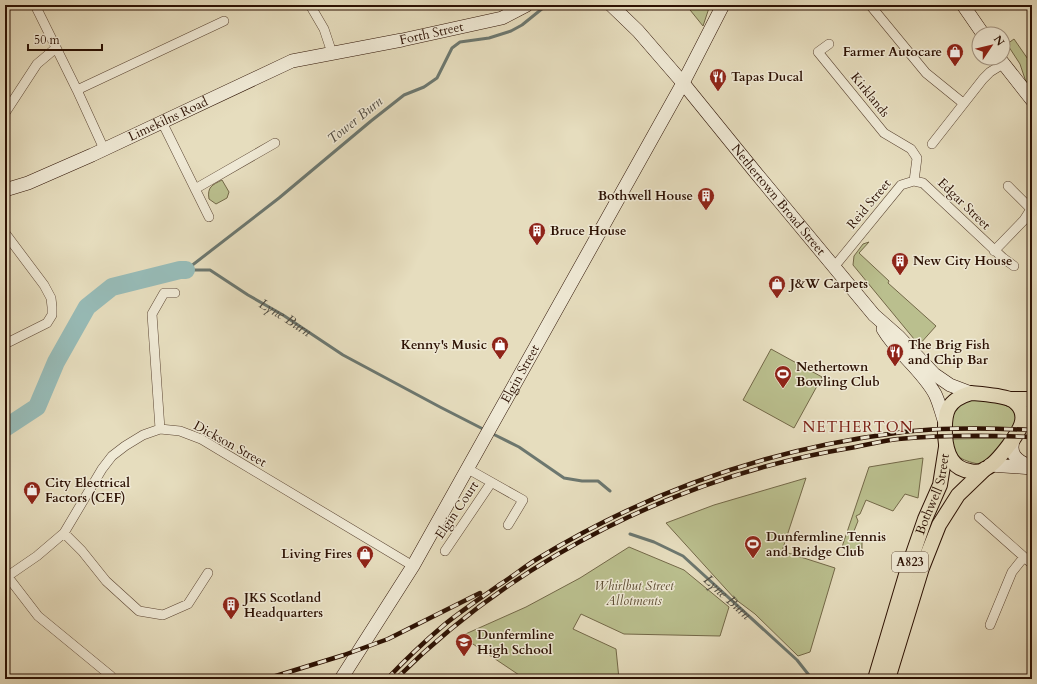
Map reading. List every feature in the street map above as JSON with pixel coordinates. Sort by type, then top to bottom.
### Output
[{"type":"main road","name":"Forth Street","points":[[332,53],[402,40],[502,18],[527,5]]},
{"type":"main road","points":[[611,5],[638,31]]},
{"type":"main road","points":[[622,5],[638,31]]},
{"type":"main road","name":"Elgin Street","points":[[341,679],[413,566],[468,469],[683,83],[723,5]]},
{"type":"main road","points":[[963,5],[977,26]]},
{"type":"main road","name":"Nethertown Broad Street","points":[[638,31],[683,83],[874,315],[892,343],[930,387],[937,399],[944,420]]},
{"type":"main road","name":"Limekilns Road","points":[[5,190],[28,183],[104,150],[292,61],[332,53]]},
{"type":"main road","points":[[1005,66],[1032,100]]},
{"type":"main road","name":"Nethertown Broad Street","points":[[874,315],[899,337],[934,374],[953,386],[971,392]]},
{"type":"main road","points":[[944,420],[947,411],[954,401],[971,392],[1010,399],[1032,399]]},
{"type":"main road","name":"A823","points":[[944,420],[946,447],[950,457],[958,467],[972,472],[988,467],[1005,450],[1027,420],[1019,406],[1010,399]]},
{"type":"main road","points":[[1014,438],[1012,450],[1015,458],[1023,464],[1032,467]]},
{"type":"main road","name":"Bothwell Street","points":[[875,679],[908,568],[925,519],[940,485],[946,447]]},
{"type":"main road","points":[[988,467],[1032,467]]},
{"type":"main road","name":"Bothwell Street","points":[[888,679],[922,568],[939,525],[958,495],[988,467]]},
{"type":"street","points":[[35,5],[77,90],[104,150]]},
{"type":"street","points":[[870,5],[926,73],[963,103]]},
{"type":"street","points":[[312,6],[324,29],[332,53]]},
{"type":"street","points":[[77,90],[224,21]]},
{"type":"street","name":"Kirklands","points":[[829,44],[818,52],[884,133],[911,149],[917,158],[914,181]]},
{"type":"street","points":[[5,113],[37,64],[56,48]]},
{"type":"street","points":[[932,144],[963,103],[996,66]]},
{"type":"street","points":[[162,122],[209,217]]},
{"type":"street","points":[[195,189],[275,143]]},
{"type":"street","name":"Reid Street","points":[[834,267],[901,185],[914,181]]},
{"type":"street","name":"Edgar Street","points":[[914,181],[923,183],[994,251],[1014,266]]},
{"type":"street","points":[[994,251],[1024,220],[1031,208],[1008,186]]},
{"type":"street","points":[[5,233],[44,285],[51,298],[52,307],[52,315],[47,323],[5,344]]},
{"type":"street","points":[[160,429],[152,314],[164,293],[176,293]]},
{"type":"street","name":"Dickson Street","points":[[6,578],[37,556],[64,533],[102,469],[112,456],[143,435],[160,429],[180,431],[201,439],[413,566]]},
{"type":"street","name":"Elgin Court","points":[[468,469],[523,500],[508,525]]},
{"type":"street","name":"Elgin Court","points":[[445,551],[491,483]]},
{"type":"street","points":[[980,517],[1032,564]]},
{"type":"street","points":[[64,533],[82,551],[106,581],[139,611],[163,615],[188,604],[208,573]]},
{"type":"street","points":[[990,625],[1012,572],[1024,556]]},
{"type":"street","points":[[6,578],[38,616],[111,676]]},
{"type":"green space","points":[[686,5],[710,5],[703,26]]},
{"type":"green space","points":[[1014,39],[1032,65],[1032,77],[1026,82],[1020,64],[1011,50],[1011,41]]},
{"type":"green space","points":[[222,180],[229,192],[227,198],[216,204],[209,199],[209,192],[213,185]]},
{"type":"green space","points":[[869,242],[859,253],[889,281],[888,283],[936,326],[919,345],[853,265],[854,256],[863,244]]},
{"type":"green space","name":"Nethertown Bowling Club","points":[[771,349],[822,377],[794,428],[743,400]]},
{"type":"green space","points":[[964,399],[1002,403],[1008,406],[1018,417],[1014,428],[949,428],[950,416]]},
{"type":"green space","points":[[1008,438],[991,456],[978,464],[959,457],[954,450],[950,439]]},
{"type":"green space","points":[[923,458],[918,498],[905,494],[893,511],[866,500],[860,514],[856,516],[858,521],[852,536],[862,540],[862,555],[842,547],[869,467]]},
{"type":"green space","name":"Dunfermline Tennis and Bridge Club","points":[[806,478],[782,551],[835,568],[810,652],[798,656],[755,614],[735,599],[666,523],[714,505]]},
{"type":"green space","name":"Whirlbut Street Allotments","points":[[629,547],[684,570],[729,607],[720,636],[624,634],[581,614],[573,629],[616,649],[619,679],[525,679],[461,636],[526,607],[580,578]]},
{"type":"waterway","name":"Tower Burn","points":[[186,270],[279,198],[404,95],[424,87],[437,78],[452,48],[460,42],[489,38],[511,31],[522,25],[543,8]]},
{"type":"waterway","name":"Lyne Burn","points":[[5,428],[37,407],[56,362],[87,307],[112,287],[180,270],[186,270]]},
{"type":"waterway","name":"Lyne Burn","points":[[186,270],[210,270],[248,295],[283,315],[343,355],[485,430]]},
{"type":"waterway","name":"Lyne Burn","points":[[491,433],[519,447],[564,478],[582,481],[598,481],[610,491]]},
{"type":"waterway","name":"Lyne Burn","points":[[630,534],[654,542],[683,556],[797,660],[812,679]]},
{"type":"railway","points":[[387,679],[444,625],[532,562],[579,535],[622,513],[665,494],[756,462],[849,440],[913,431],[947,429],[981,428],[1032,430]]},
{"type":"railway","points":[[396,679],[444,635],[495,595],[549,560],[605,528],[664,501],[725,479],[787,461],[886,441],[948,436],[1032,437]]},
{"type":"railway","points":[[266,679],[344,655],[388,639],[480,593]]},
{"type":"place","name":"Farmer Autocare","points":[[955,67]]},
{"type":"place","name":"Tapas Ducal","points":[[718,92]]},
{"type":"place","name":"Bothwell House","points":[[706,211]]},
{"type":"place","name":"Bruce House","points":[[537,246]]},
{"type":"place","name":"New City House","points":[[900,276]]},
{"type":"place","name":"J&W Carpets","points":[[777,299]]},
{"type":"place","name":"Kenny's Music","points":[[500,360]]},
{"type":"place","name":"The Brig Fish and Chip Bar","points":[[895,367]]},
{"type":"place","name":"Nethertown Bowling Club","points":[[783,389]]},
{"type":"place","name":"City Electrical Factors (CEF)","points":[[32,505]]},
{"type":"place","name":"Dunfermline Tennis and Bridge Club","points":[[753,559]]},
{"type":"place","name":"Living Fires","points":[[365,569]]},
{"type":"place","name":"JKS Scotland Headquarters","points":[[231,620]]},
{"type":"place","name":"Dunfermline High School","points":[[464,657]]},
{"type":"district","name":"NETHERTON","points":[[858,427]]}]
